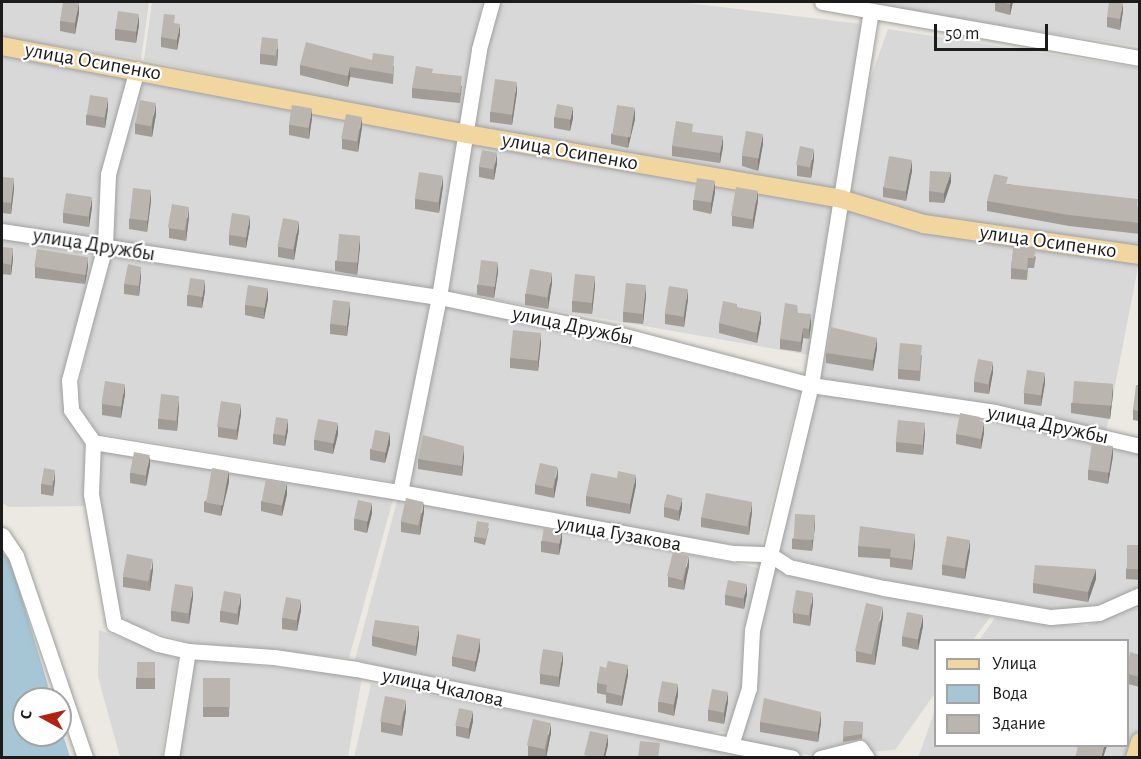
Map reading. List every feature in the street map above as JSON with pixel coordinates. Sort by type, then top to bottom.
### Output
[{"type":"main road","name":"улица Осипенко","points":[[2,46],[137,69],[466,134],[841,200],[924,224],[1140,255]]},
{"type":"main road","points":[[1135,758],[1140,742]]},
{"type":"street","points":[[400,492],[439,297],[479,49],[492,2]]},
{"type":"street","points":[[822,2],[1140,58]]},
{"type":"street","points":[[731,745],[749,688],[752,630],[811,385],[871,12]]},
{"type":"street","points":[[93,442],[71,410],[69,380],[105,246],[108,174],[137,69]]},
{"type":"street","name":"улица Дружбы","points":[[2,231],[439,297],[617,334],[811,385],[994,412],[1140,446]]},
{"type":"street","name":"улица Гузакова","points":[[93,442],[400,492],[596,530],[734,553],[769,554],[789,567],[884,588],[1051,617],[1099,613],[1140,595]]},
{"type":"street","name":"улица Чкалова","points":[[93,442],[91,494],[108,606],[114,624],[158,644],[188,651],[274,657],[356,669],[792,758]]},
{"type":"street","points":[[2,535],[16,555],[85,758]]},
{"type":"street","points":[[171,758],[188,651]]},
{"type":"street","points":[[820,758],[860,748],[867,758]]},
{"type":"shaded area","points":[[2,2],[149,2],[141,59],[2,38]]},
{"type":"shaded area","points":[[152,2],[482,2],[460,127],[144,60]]},
{"type":"shaded area","points":[[501,2],[680,2],[862,24],[837,193],[471,131],[495,8]]},
{"type":"shaded area","points":[[868,2],[1139,2],[1139,46],[960,20]]},
{"type":"shaded area","points":[[888,29],[1139,68],[1139,251],[930,219],[846,195],[859,110]]},
{"type":"shaded area","points":[[2,52],[129,73],[97,240],[2,224]]},
{"type":"shaded area","points":[[140,76],[460,138],[435,289],[111,241],[117,165]]},
{"type":"shaded area","points":[[471,140],[839,205],[813,356],[444,291]]},
{"type":"shaded area","points":[[846,208],[1139,265],[1105,436],[813,379]]},
{"type":"shaded area","points":[[2,238],[96,257],[63,388],[85,436],[84,506],[9,507],[2,503]]},
{"type":"shaded area","points":[[109,253],[432,301],[396,482],[92,432],[76,397]]},
{"type":"shaded area","points":[[441,305],[619,339],[801,387],[760,548],[672,537],[409,486]]},
{"type":"shaded area","points":[[814,391],[993,418],[1139,453],[1139,588],[1091,610],[1044,611],[902,587],[813,566],[775,551]]},
{"type":"shaded area","points":[[97,448],[394,496],[349,658],[190,643],[129,624],[117,608],[97,490]]},
{"type":"shaded area","points":[[398,497],[759,568],[744,688],[729,731],[703,734],[500,695],[355,660]]},
{"type":"shaded area","points":[[772,564],[991,616],[974,639],[934,639],[934,694],[895,750],[807,755],[738,740]]},
{"type":"shaded area","points":[[1139,604],[1139,727],[1129,757],[918,758],[934,713],[934,747],[1129,747],[1129,639],[980,639],[995,618],[1086,626]]},
{"type":"shaded area","points":[[99,630],[177,658],[161,757],[120,757],[98,677]]},
{"type":"shaded area","points":[[191,658],[362,677],[348,757],[179,758]]},
{"type":"shaded area","points":[[371,684],[765,757],[354,758]]},
{"type":"water","points":[[2,552],[11,562],[48,687],[12,687],[12,747],[67,747],[70,757],[2,757]]},
{"type":"building","points":[[63,2],[79,2],[75,23],[60,21]]},
{"type":"building","points":[[1109,2],[1123,2],[1120,19],[1107,17]]},
{"type":"building","points":[[118,11],[139,14],[136,32],[115,29]]},
{"type":"building","points":[[164,14],[175,15],[174,23],[180,24],[177,40],[161,37]]},
{"type":"building","points":[[262,37],[278,39],[276,56],[260,54]]},
{"type":"building","points":[[306,42],[372,60],[373,53],[394,56],[393,74],[350,67],[348,76],[300,65]]},
{"type":"building","points":[[416,66],[433,69],[432,73],[462,76],[460,93],[412,88]]},
{"type":"building","points":[[495,79],[517,82],[512,115],[490,112]]},
{"type":"building","points":[[90,95],[108,98],[105,118],[87,115]]},
{"type":"building","points":[[140,100],[156,103],[151,127],[135,124]]},
{"type":"building","points":[[557,104],[573,107],[570,120],[555,117]]},
{"type":"building","points":[[292,105],[312,108],[309,128],[289,125]]},
{"type":"building","points":[[617,105],[635,108],[630,137],[612,135]]},
{"type":"building","points":[[346,114],[362,117],[357,142],[341,139]]},
{"type":"building","points":[[676,121],[693,124],[692,132],[723,136],[720,153],[672,146]]},
{"type":"building","points":[[746,131],[763,134],[758,159],[742,156]]},
{"type":"building","points":[[800,146],[814,149],[810,167],[796,165]]},
{"type":"building","points":[[482,150],[497,153],[493,170],[479,167]]},
{"type":"building","points":[[889,156],[912,160],[906,192],[883,188]]},
{"type":"building","points":[[930,171],[951,172],[944,193],[929,191]]},
{"type":"building","points":[[419,172],[443,176],[438,202],[415,199]]},
{"type":"building","points":[[994,174],[1008,177],[1006,184],[1138,199],[1140,223],[1069,215],[987,201]]},
{"type":"building","points":[[2,177],[14,178],[11,203],[2,202]]},
{"type":"building","points":[[697,178],[715,181],[711,203],[694,200]]},
{"type":"building","points":[[736,187],[758,191],[753,219],[731,216]]},
{"type":"building","points":[[133,188],[151,190],[148,221],[130,219]]},
{"type":"building","points":[[66,193],[92,197],[89,217],[63,213]]},
{"type":"building","points":[[172,204],[189,207],[185,231],[168,228]]},
{"type":"building","points":[[232,213],[250,216],[246,238],[229,235]]},
{"type":"building","points":[[283,218],[299,221],[293,250],[277,246]]},
{"type":"building","points":[[339,234],[360,236],[358,263],[337,261]]},
{"type":"building","points":[[1014,244],[1036,247],[1034,258],[1028,258],[1027,270],[1011,268]]},
{"type":"building","points":[[2,247],[13,248],[11,265],[2,263]]},
{"type":"building","points":[[37,249],[88,257],[86,275],[34,267]]},
{"type":"building","points":[[481,260],[498,262],[495,287],[478,285]]},
{"type":"building","points":[[128,264],[141,267],[139,286],[124,284]]},
{"type":"building","points":[[530,269],[552,273],[547,297],[526,294]]},
{"type":"building","points":[[575,274],[595,276],[592,303],[572,301]]},
{"type":"building","points":[[190,278],[205,280],[202,297],[188,295]]},
{"type":"building","points":[[626,283],[646,285],[643,314],[623,312]]},
{"type":"building","points":[[248,285],[268,288],[265,308],[245,305]]},
{"type":"building","points":[[669,286],[688,289],[683,317],[665,314]]},
{"type":"building","points":[[333,300],[350,302],[347,326],[330,324]]},
{"type":"building","points":[[723,301],[737,304],[737,307],[761,312],[757,333],[719,323]]},
{"type":"building","points":[[785,303],[797,305],[798,313],[811,314],[809,329],[803,328],[801,342],[780,339]]},
{"type":"building","points":[[831,327],[877,338],[873,360],[826,353]]},
{"type":"building","points":[[513,330],[541,333],[538,361],[510,358]]},
{"type":"building","points":[[900,343],[922,345],[920,371],[898,369]]},
{"type":"building","points":[[978,359],[993,362],[988,384],[974,382]]},
{"type":"building","points":[[1027,370],[1045,373],[1041,396],[1023,393]]},
{"type":"building","points":[[105,381],[125,384],[121,407],[101,404]]},
{"type":"building","points":[[1074,381],[1113,384],[1111,406],[1072,403]]},
{"type":"building","points":[[1136,385],[1140,385],[1140,411],[1133,410]]},
{"type":"building","points":[[161,394],[179,396],[176,421],[158,419]]},
{"type":"building","points":[[221,401],[241,404],[237,430],[217,427]]},
{"type":"building","points":[[960,413],[980,417],[979,421],[984,422],[981,439],[956,434]]},
{"type":"building","points":[[276,417],[288,419],[285,436],[273,434]]},
{"type":"building","points":[[318,419],[338,423],[334,443],[314,440]]},
{"type":"building","points":[[898,420],[925,423],[923,445],[896,442]]},
{"type":"building","points":[[375,430],[390,433],[386,452],[371,450]]},
{"type":"building","points":[[423,435],[464,446],[462,466],[418,459]]},
{"type":"building","points":[[1092,443],[1113,446],[1109,473],[1088,470]]},
{"type":"building","points":[[134,452],[150,455],[146,476],[130,473]]},
{"type":"building","points":[[540,463],[558,467],[553,488],[535,484]]},
{"type":"building","points":[[44,468],[55,470],[52,486],[41,484]]},
{"type":"building","points":[[212,468],[229,471],[223,505],[206,502]]},
{"type":"building","points":[[618,471],[636,475],[630,504],[586,496],[591,473],[617,478]]},
{"type":"building","points":[[266,479],[287,483],[282,506],[262,502]]},
{"type":"building","points":[[706,493],[752,502],[747,527],[701,518]]},
{"type":"building","points":[[667,494],[682,498],[679,511],[664,507]]},
{"type":"building","points":[[406,498],[424,502],[418,525],[401,521]]},
{"type":"building","points":[[358,500],[372,503],[368,521],[354,519]]},
{"type":"building","points":[[795,514],[815,515],[814,540],[794,539]]},
{"type":"building","points":[[477,521],[489,523],[486,539],[474,537]]},
{"type":"building","points":[[860,526],[915,534],[912,560],[890,557],[891,549],[858,546]]},
{"type":"building","points":[[544,527],[562,530],[560,544],[542,541]]},
{"type":"building","points":[[947,536],[970,540],[965,569],[942,565]]},
{"type":"building","points":[[1127,545],[1140,545],[1140,569],[1127,569]]},
{"type":"building","points":[[673,552],[689,556],[682,580],[667,576]]},
{"type":"building","points":[[127,554],[153,559],[148,582],[123,577]]},
{"type":"building","points":[[1035,565],[1096,569],[1088,592],[1033,583]]},
{"type":"building","points":[[728,580],[747,584],[743,599],[725,595]]},
{"type":"building","points":[[175,584],[193,587],[189,613],[171,611]]},
{"type":"building","points":[[796,590],[813,593],[809,616],[792,613]]},
{"type":"building","points":[[224,591],[241,594],[237,614],[221,611]]},
{"type":"building","points":[[286,597],[301,600],[297,620],[282,618]]},
{"type":"building","points":[[866,603],[883,607],[872,655],[855,651]]},
{"type":"building","points":[[907,612],[923,615],[918,640],[902,637]]},
{"type":"building","points":[[375,620],[419,626],[416,646],[372,636]]},
{"type":"building","points":[[457,634],[480,639],[476,661],[452,656]]},
{"type":"building","points":[[543,649],[563,652],[559,677],[539,674]]},
{"type":"building","points":[[1130,652],[1140,655],[1140,677],[1129,674]]},
{"type":"building","points":[[608,661],[628,665],[622,696],[606,692],[607,685],[597,683],[600,666],[606,668]]},
{"type":"building","points":[[137,662],[155,662],[155,678],[137,678]]},
{"type":"building","points":[[203,678],[230,678],[230,707],[203,707]]},
{"type":"building","points":[[662,681],[678,684],[674,705],[658,702]]},
{"type":"building","points":[[712,689],[728,692],[724,713],[708,710]]},
{"type":"building","points":[[385,696],[406,700],[401,726],[380,722]]},
{"type":"building","points":[[764,698],[821,712],[818,732],[760,722]]},
{"type":"building","points":[[459,708],[473,711],[469,729],[455,726]]},
{"type":"building","points":[[533,719],[551,723],[544,749],[527,745]]},
{"type":"building","points":[[844,721],[863,722],[862,734],[843,737]]},
{"type":"building","points":[[590,731],[608,735],[603,758],[584,755]]},
{"type":"building","points":[[640,741],[660,743],[658,758],[638,758]]},
{"type":"building","points":[[1078,747],[1104,747],[1101,758],[1075,758]]}]
